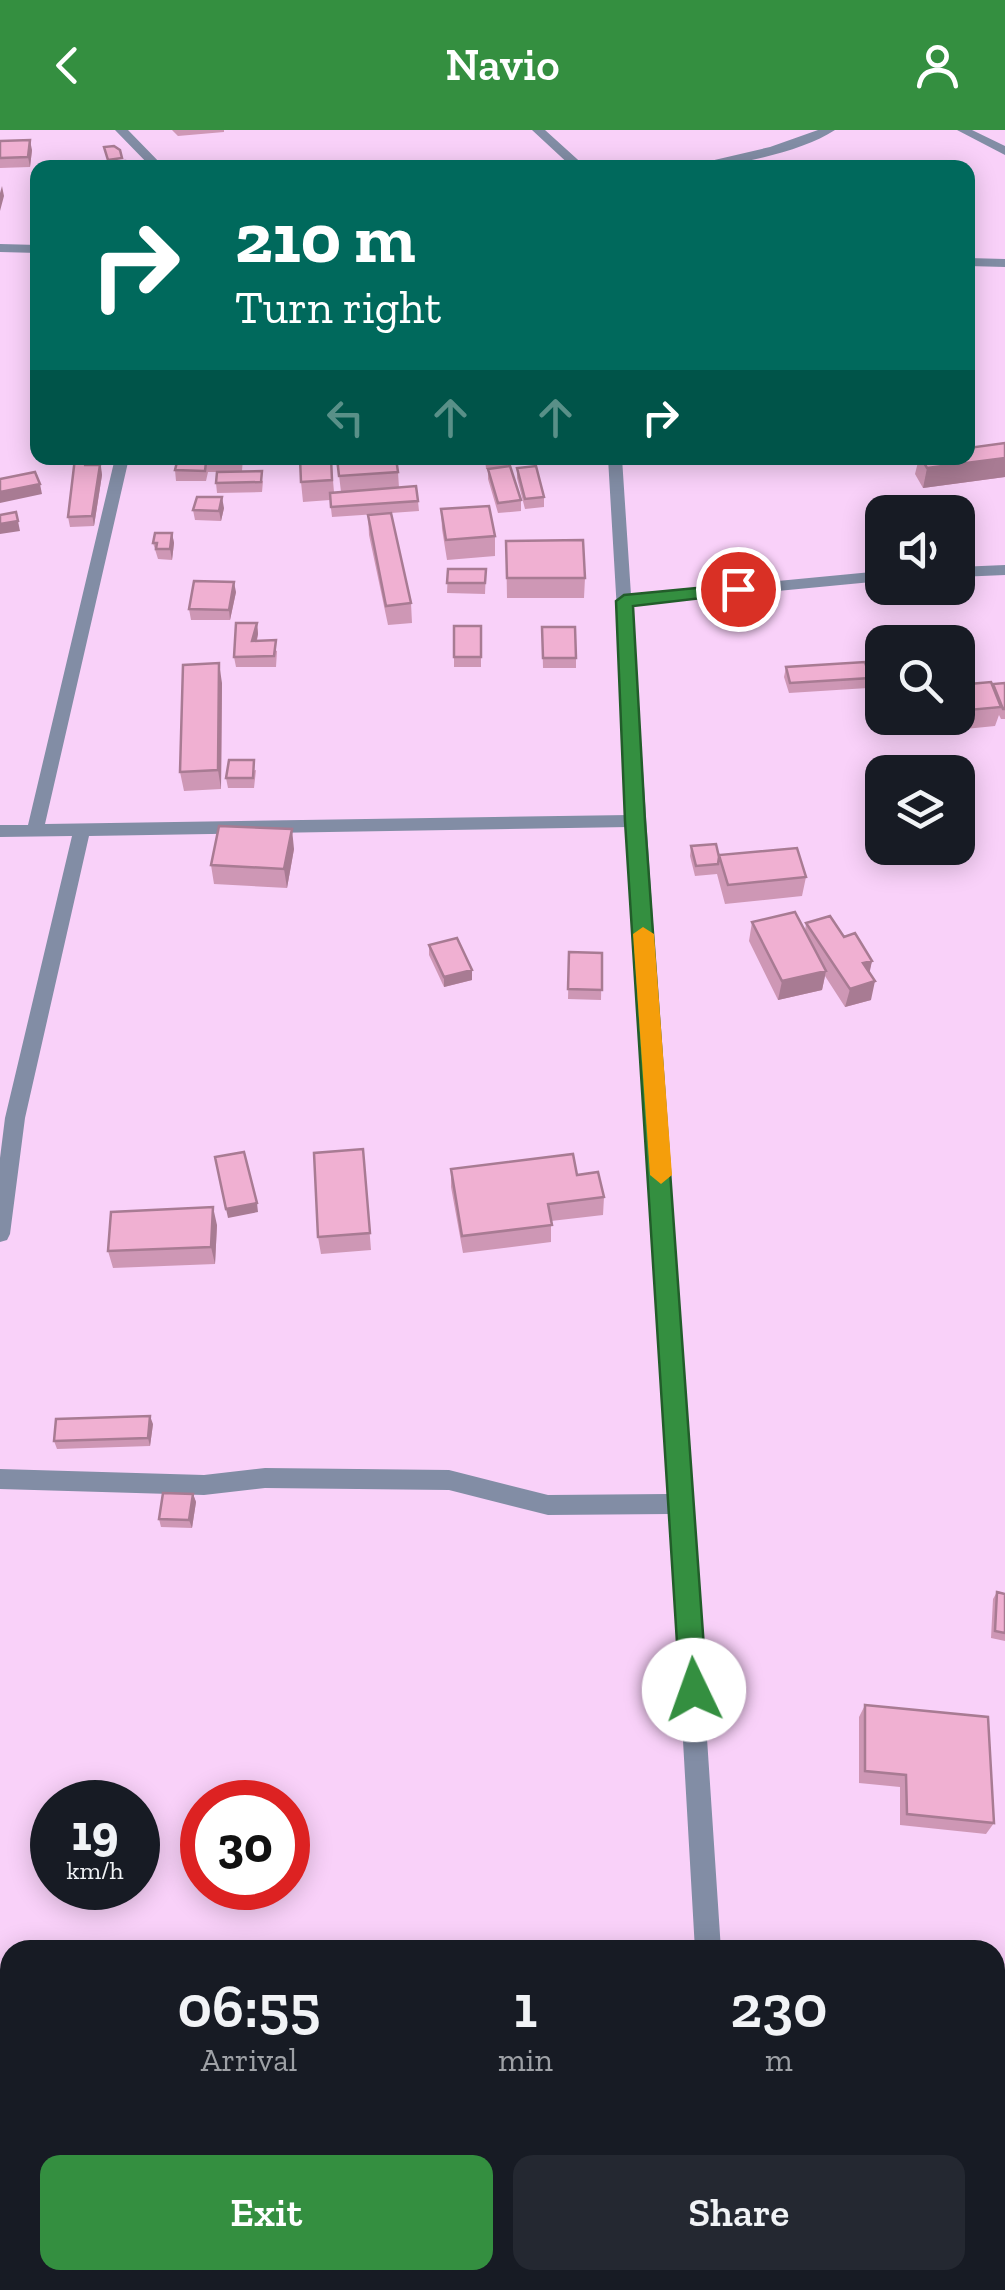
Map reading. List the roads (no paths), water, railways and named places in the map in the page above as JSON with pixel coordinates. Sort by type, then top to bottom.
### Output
[{"type":"street","points":[[121,130],[151,160]]},
{"type":"street","points":[[538,130],[572,160]]},
{"type":"street","points":[[725,160],[773,150],[829,130]]},
{"type":"street","points":[[963,130],[1005,152]]},
{"type":"street","points":[[0,248],[30,248]]},
{"type":"street","points":[[975,262],[1003,263],[1005,278]]},
{"type":"street","points":[[35,832],[120,465]]},
{"type":"street","points":[[615,465],[707,1940]]},
{"type":"street","points":[[975,571],[1005,570]]},
{"type":"street","points":[[624,601],[865,578]]},
{"type":"street","points":[[0,831],[635,821]]},
{"type":"street","points":[[0,1234],[8,1118],[81,832]]},
{"type":"street","points":[[0,1479],[204,1484],[265,1478],[450,1480],[548,1505],[682,1504]]}]
